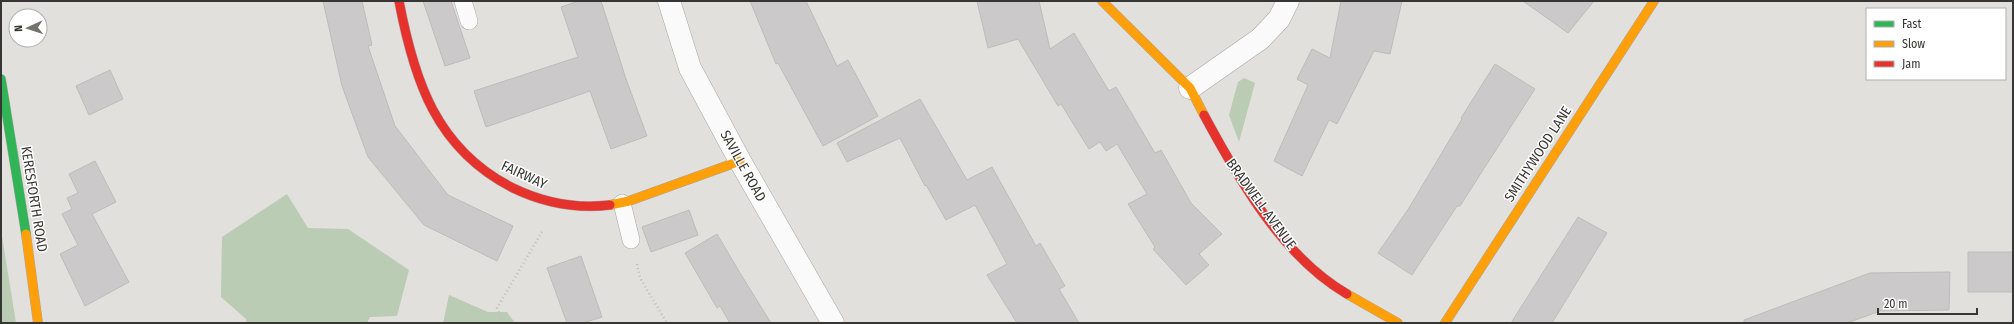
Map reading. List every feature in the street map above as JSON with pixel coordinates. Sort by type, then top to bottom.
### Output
[{"type":"street","name":"FAIRWAY","points":[[399,1],[407,41],[421,86],[443,129],[467,156],[493,177],[524,193],[554,203],[588,207],[622,203],[740,161]]},
{"type":"street","name":"SAVILLE ROAD","points":[[669,1],[690,68],[740,161],[833,323]]},
{"type":"street","name":"BRADWELL AVENUE","points":[[1102,1],[1190,88],[1236,174],[1290,247],[1332,285],[1398,323]]},
{"type":"street","points":[[1190,88],[1260,39],[1279,19],[1288,1]]},
{"type":"street","name":"SMITHYWOOD LANE","points":[[1445,323],[1654,1]]},
{"type":"street","name":"KERESFORTH ROAD","points":[[1,79],[3,100],[25,227],[38,323]]},
{"type":"lane","points":[[462,1],[469,21]]},
{"type":"lane","points":[[622,203],[631,240]]},
{"type":"path","points":[[504,323],[497,308],[549,220],[554,203]]},
{"type":"path","points":[[631,240],[640,278],[667,323]]},
{"type":"green space","points":[[1244,78],[1255,83],[1239,142],[1229,115],[1238,82]]},
{"type":"green space","points":[[287,194],[308,228],[348,229],[409,270],[397,316],[370,317],[367,323],[246,323],[246,319],[221,297],[222,237]]},
{"type":"green space","points":[[1,230],[16,323],[1,323]]},
{"type":"green space","points":[[449,295],[488,312],[507,312],[515,323],[443,323]]},
{"type":"building","points":[[323,1],[362,1],[372,45],[368,46],[395,126],[448,195],[513,226],[497,261],[424,225],[368,157],[342,86]]},
{"type":"building","points":[[423,1],[451,1],[470,58],[445,66]]},
{"type":"building","points":[[579,1],[601,1],[626,79],[647,136],[611,149],[590,91],[486,127],[474,91],[578,57],[561,7]]},
{"type":"building","points":[[750,1],[806,1],[837,66],[848,60],[878,116],[823,146],[778,63],[776,64]]},
{"type":"building","points":[[977,1],[1039,1],[1050,49],[1074,33],[1109,91],[1116,87],[1155,153],[1161,150],[1191,203],[1222,234],[1199,254],[1209,265],[1186,285],[1153,249],[1155,247],[1128,204],[1147,194],[1117,144],[1106,151],[1100,142],[1089,149],[1061,104],[1058,106],[1018,39],[988,48]]},
{"type":"building","points":[[1341,1],[1402,1],[1390,54],[1374,51],[1337,124],[1329,120],[1302,176],[1274,161],[1308,85],[1297,79],[1312,49],[1330,58]]},
{"type":"building","points":[[1523,1],[1594,1],[1568,33]]},
{"type":"building","points":[[1495,64],[1535,89],[1460,206],[1457,206],[1412,275],[1378,253],[1409,208],[1462,119],[1461,118]]},
{"type":"building","points":[[110,70],[123,99],[89,115],[76,86]]},
{"type":"building","points":[[920,99],[967,180],[992,167],[1036,246],[1040,243],[1065,286],[1059,289],[1079,323],[1017,323],[987,275],[1007,264],[975,205],[946,220],[926,185],[925,186],[900,138],[847,162],[837,143]]},
{"type":"building","points":[[95,161],[116,202],[92,214],[129,282],[85,306],[60,254],[78,245],[62,214],[72,209],[67,198],[78,193],[69,174]]},
{"type":"building","points":[[689,210],[698,235],[651,252],[642,227]]},
{"type":"building","points":[[1578,217],[1607,233],[1552,323],[1511,323]]},
{"type":"building","points":[[717,234],[771,323],[730,323],[720,306],[717,308],[685,253]]},
{"type":"building","points":[[1968,252],[2013,252],[2013,292],[1968,292]]},
{"type":"building","points":[[581,256],[602,317],[583,323],[567,323],[547,268]]},
{"type":"building","points":[[1950,272],[1949,310],[1880,311],[1847,323],[1744,323],[1744,320],[1870,273]]},
{"type":"traffic: fast","points":[[1,79],[26,234]]},
{"type":"traffic: slow","points":[[1102,1],[1190,88],[1204,115]]},
{"type":"traffic: slow","points":[[1445,323],[1654,1]]},
{"type":"traffic: slow","points":[[610,205],[629,201],[740,161]]},
{"type":"traffic: slow","points":[[26,234],[38,323]]},
{"type":"traffic: slow","points":[[1347,294],[1398,323]]},
{"type":"traffic: jam","points":[[399,1],[412,58],[421,85],[433,110],[447,133],[465,153],[487,172],[513,188],[536,198],[560,204],[585,206],[610,205]]},
{"type":"traffic: jam","points":[[1204,115],[1247,190],[1282,238],[1302,259],[1324,278],[1347,294]]}]
